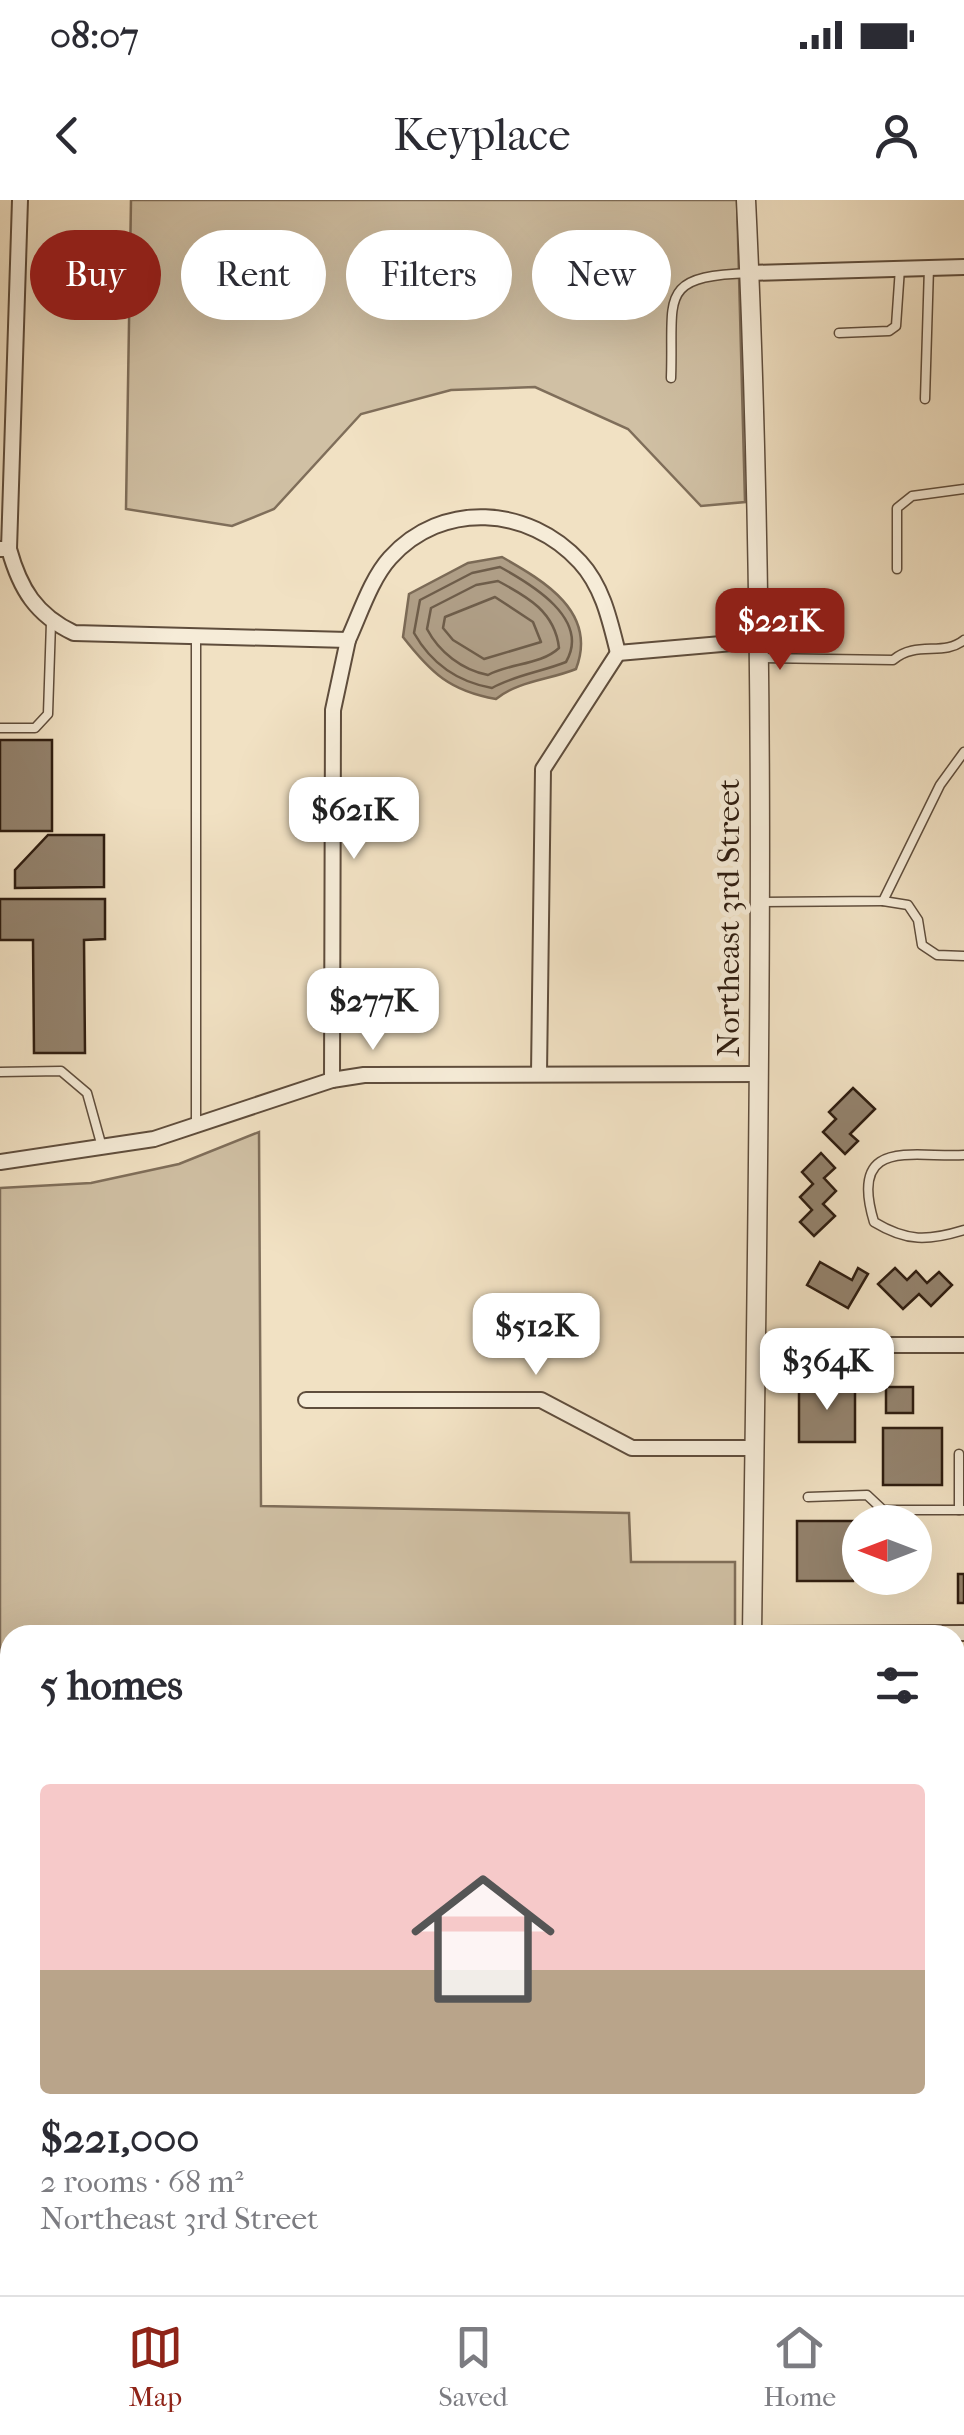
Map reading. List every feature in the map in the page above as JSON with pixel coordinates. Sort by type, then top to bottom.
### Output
[{"type":"street","points":[[20,200],[4,549],[29,599],[51,622],[74,633],[348,640]]},
{"type":"street","name":"Northeast 3rd Street","points":[[746,200],[758,902],[752,1625]]},
{"type":"street","points":[[750,274],[964,268]]},
{"type":"street","points":[[332,1080],[333,710],[348,640],[389,559],[425,530],[460,516],[531,524],[557,540],[582,564],[605,602],[618,654],[543,769],[539,1074]]},
{"type":"street","points":[[618,654],[756,650]]},
{"type":"street","points":[[0,1162],[102,1147],[196,1127],[332,1080],[364,1076],[758,1074]]},
{"type":"street","points":[[756,1344],[964,1346]]},
{"type":"street","points":[[306,1400],[540,1400],[632,1448],[754,1448]]},
{"type":"lane","points":[[925,399],[929,267]]},
{"type":"lane","points":[[839,332],[889,331],[896,326],[900,268]]},
{"type":"lane","points":[[671,378],[674,298],[680,286],[710,274],[750,274]]},
{"type":"lane","points":[[896,569],[896,508],[912,496],[964,489]]},
{"type":"lane","points":[[0,728],[35,728],[48,714],[51,622]]},
{"type":"lane","points":[[196,635],[196,1127]]},
{"type":"lane","points":[[756,650],[893,660],[906,649],[955,647],[964,640]]},
{"type":"lane","points":[[883,900],[940,785],[964,752]]},
{"type":"lane","points":[[758,902],[883,900],[908,905],[918,920],[922,945],[937,955],[964,956]]},
{"type":"lane","points":[[0,1072],[61,1071],[87,1092],[102,1147]]},
{"type":"lane","points":[[964,1154],[913,1150],[887,1156],[871,1174],[868,1202],[874,1222],[900,1237],[932,1240],[964,1230]]},
{"type":"lane","points":[[808,1497],[868,1496],[883,1510],[962,1510],[959,1454]]},
{"type":"shaded area","points":[[131,200],[737,200],[745,502],[701,506],[628,429],[535,387],[451,390],[361,414],[274,509],[232,526],[126,509],[129,320],[161,320],[161,230],[131,230]]},
{"type":"shaded area","points":[[259,1132],[261,1506],[629,1513],[631,1562],[735,1562],[735,1625],[0,1625],[0,1188],[91,1183],[179,1164]]},
{"type":"water","points":[[502,557],[563,601],[580,631],[581,649],[576,669],[524,684],[496,699],[466,691],[443,678],[403,637],[409,594],[468,563]]},
{"type":"building","points":[[0,740],[52,740],[52,831],[0,831]]},
{"type":"building","points":[[48,835],[104,835],[104,887],[15,888],[15,870]]},
{"type":"building","points":[[0,899],[105,899],[105,939],[84,940],[85,1053],[34,1053],[33,940],[0,940]]},
{"type":"building","points":[[853,1088],[875,1109],[850,1134],[858,1141],[845,1154],[823,1132],[836,1119],[829,1112]]},
{"type":"building","points":[[821,1153],[835,1168],[824,1178],[836,1191],[823,1204],[835,1216],[814,1236],[800,1222],[812,1210],[800,1197],[813,1184],[802,1172]]},
{"type":"building","points":[[820,1262],[852,1280],[858,1268],[868,1274],[848,1308],[807,1285]]},
{"type":"building","points":[[895,1268],[907,1280],[916,1271],[927,1283],[939,1272],[952,1285],[931,1306],[919,1294],[903,1309],[878,1284]]},
{"type":"building","points":[[799,1384],[855,1384],[855,1442],[799,1442]]},
{"type":"building","points":[[886,1387],[913,1387],[913,1413],[886,1413]]},
{"type":"building","points":[[883,1428],[942,1428],[942,1485],[883,1485]]},
{"type":"building","points":[[797,1521],[842,1521],[842,1581],[797,1581]]},
{"type":"building","points":[[958,1574],[964,1574],[964,1603],[958,1603]]}]
